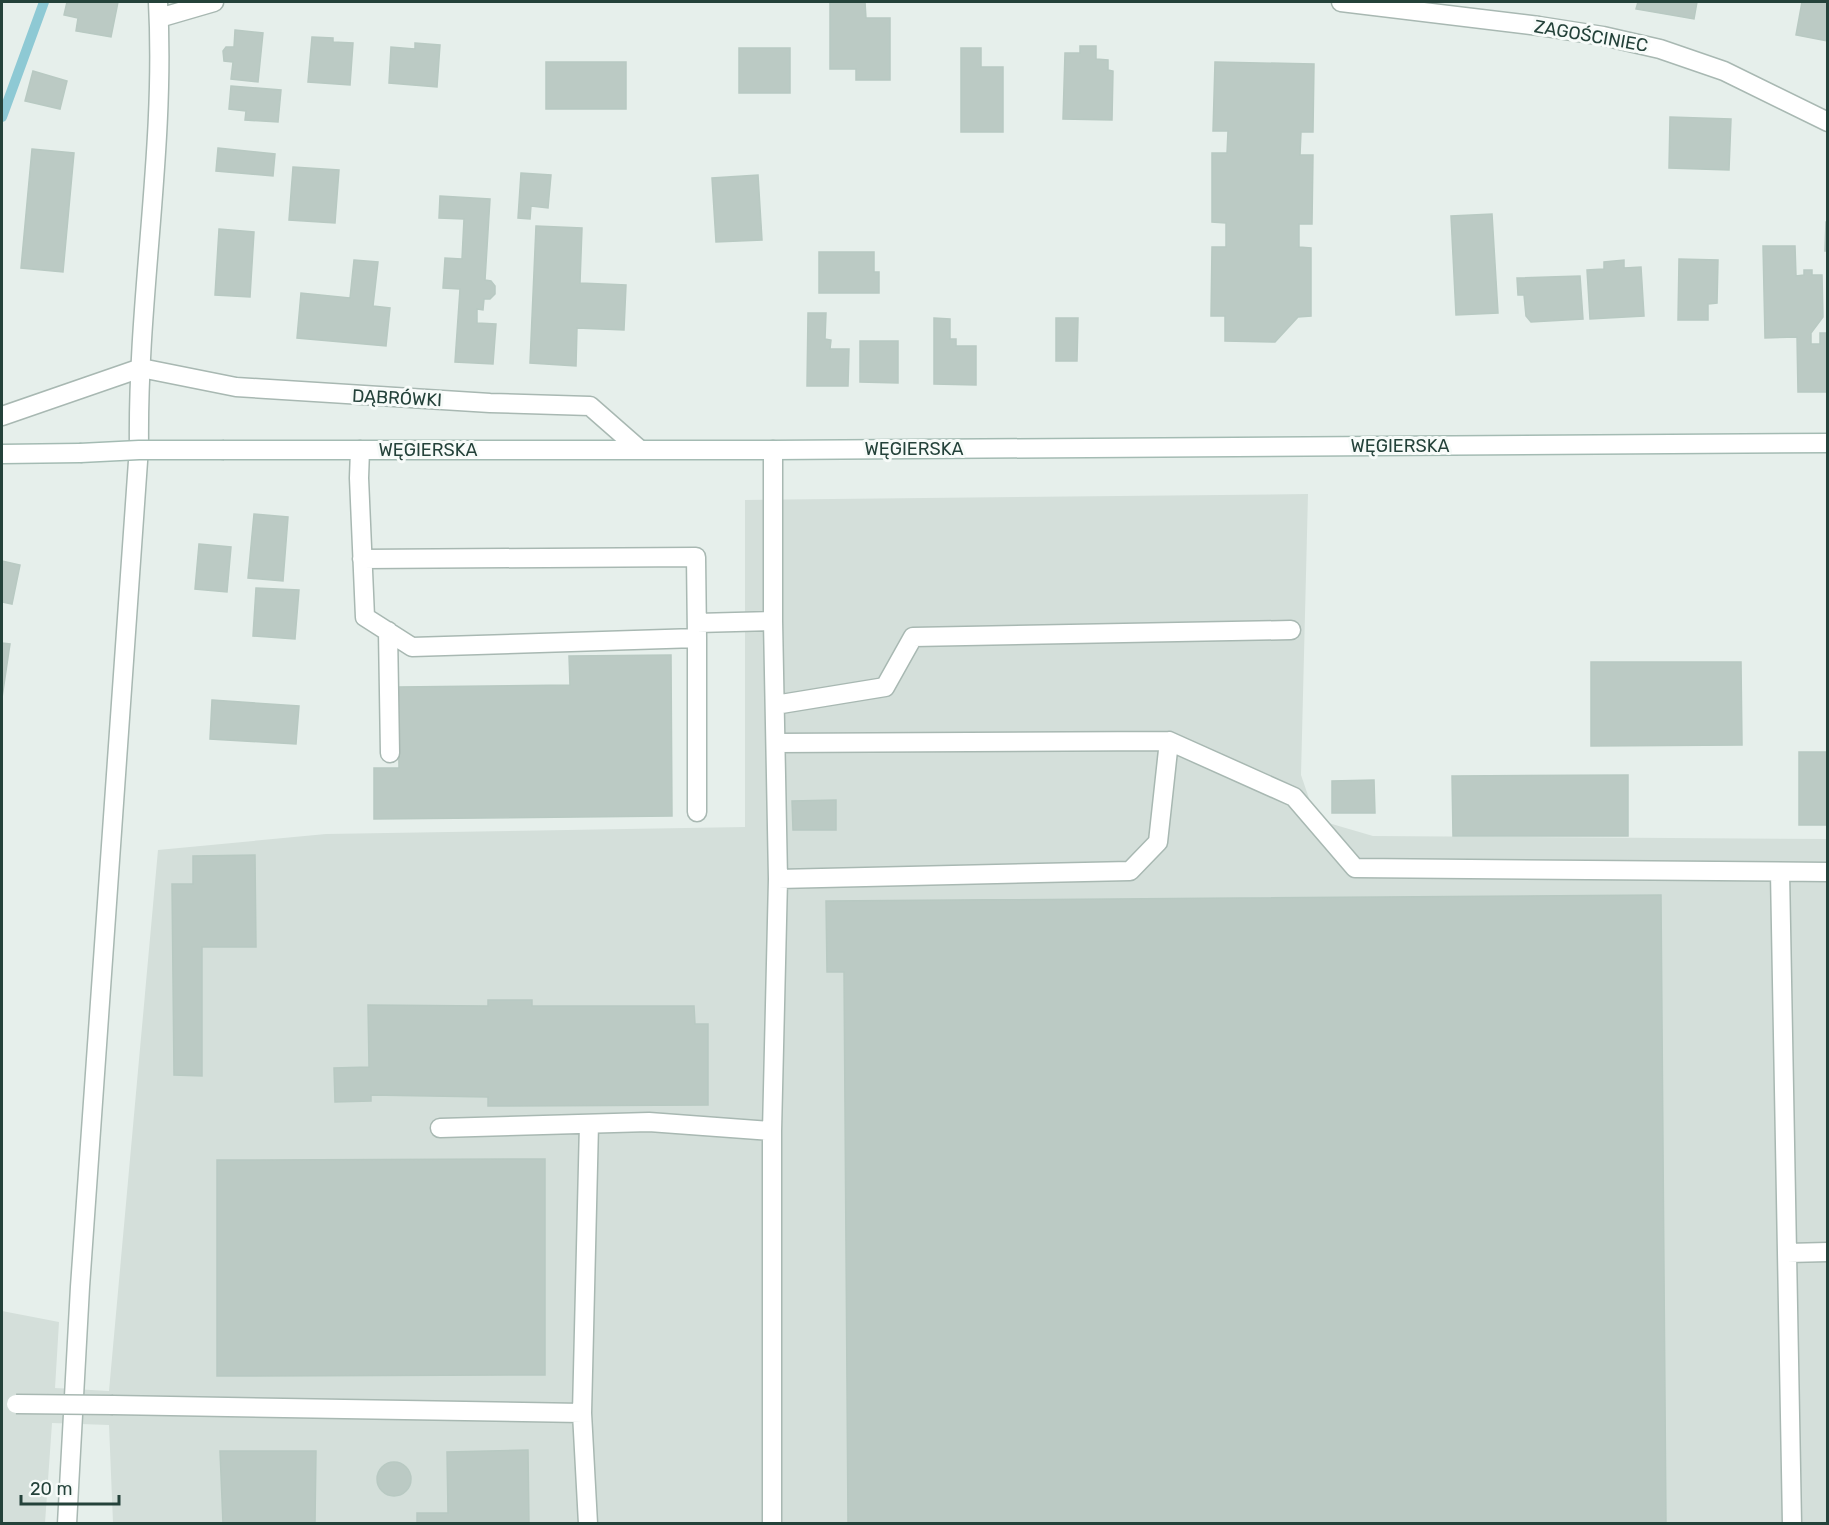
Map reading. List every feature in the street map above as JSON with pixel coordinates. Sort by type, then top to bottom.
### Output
[{"type":"street","points":[[67,1524],[80,1287],[139,447],[141,368],[161,55],[159,10],[214,2]]},
{"type":"street","name":"ZAGOŚCINIEC","points":[[1341,2],[1539,26],[1660,49],[1724,71],[1827,122]]},
{"type":"street","points":[[2,416],[141,368]]},
{"type":"street","name":"DĄBRÓWKI","points":[[141,368],[236,387],[478,402],[590,406],[639,449]]},
{"type":"street","name":"WĘGIERSKA","points":[[2,454],[139,450],[773,450],[1827,443]]},
{"type":"street","points":[[360,450],[359,478],[365,617],[412,647],[697,631],[773,621]]},
{"type":"street","points":[[772,1524],[772,1131],[778,879],[773,621],[773,450]]},
{"type":"street","points":[[362,559],[696,557],[697,812]]},
{"type":"street","points":[[775,705],[885,687],[913,637],[1291,630]]},
{"type":"street","points":[[388,632],[390,753]]},
{"type":"street","points":[[776,743],[1169,741],[1294,797],[1355,868],[1827,872]]},
{"type":"street","points":[[778,879],[1130,871],[1158,842],[1169,741]]},
{"type":"street","points":[[1780,872],[1792,1524]]},
{"type":"street","points":[[440,1128],[649,1122],[772,1131]]},
{"type":"street","points":[[588,1524],[582,1413],[589,1124]]},
{"type":"street","points":[[1787,1253],[1827,1252]]},
{"type":"street","points":[[9,1404],[582,1413]]},
{"type":"shaded area","points":[[1308,494],[1301,775],[1313,810],[1325,822],[1373,836],[1827,839],[1827,1523],[113,1523],[109,1425],[52,1423],[45,1523],[2,1523],[2,1311],[59,1322],[55,1388],[109,1391],[158,850],[326,834],[745,827],[745,500]]},
{"type":"building","points":[[67,2],[118,2],[111,37],[76,31],[78,18],[64,15]]},
{"type":"building","points":[[830,2],[865,2],[866,18],[890,18],[890,80],[856,80],[856,69],[830,69]]},
{"type":"building","points":[[1638,2],[1697,2],[1694,19],[1636,9]]},
{"type":"building","points":[[1802,2],[1828,2],[1828,41],[1796,35]]},
{"type":"building","points":[[235,30],[263,33],[258,82],[231,79],[233,62],[224,61],[223,51],[226,47],[234,47]]},
{"type":"building","points":[[312,37],[333,38],[333,42],[353,43],[350,85],[308,82]]},
{"type":"building","points":[[415,43],[440,45],[437,87],[389,83],[391,47],[415,49]]},
{"type":"building","points":[[1080,46],[1096,46],[1096,59],[1108,60],[1108,70],[1113,71],[1112,120],[1063,119],[1065,53],[1080,53]]},
{"type":"building","points":[[739,48],[790,48],[790,93],[739,93]]},
{"type":"building","points":[[961,48],[981,48],[981,67],[1003,67],[1003,132],[961,132]]},
{"type":"building","points":[[546,62],[626,62],[626,109],[546,109]]},
{"type":"building","points":[[1215,62],[1314,64],[1313,132],[1301,132],[1300,155],[1313,155],[1312,224],[1299,224],[1299,247],[1311,248],[1311,316],[1298,317],[1275,342],[1225,341],[1225,316],[1211,316],[1212,247],[1226,247],[1226,223],[1212,222],[1212,153],[1227,153],[1228,131],[1213,131]]},
{"type":"building","points":[[33,71],[67,81],[60,109],[25,101]]},
{"type":"building","points":[[231,86],[281,90],[278,122],[245,120],[246,111],[229,109]]},
{"type":"building","points":[[1670,117],[1731,119],[1729,170],[1669,168]]},
{"type":"building","points":[[218,148],[275,154],[273,176],[216,171]]},
{"type":"building","points":[[32,149],[74,153],[63,272],[21,268]]},
{"type":"building","points":[[293,167],[339,170],[335,223],[289,220]]},
{"type":"building","points":[[521,173],[551,175],[548,208],[531,206],[530,219],[518,218]]},
{"type":"building","points":[[758,175],[762,240],[716,242],[712,178]]},
{"type":"building","points":[[440,196],[490,199],[485,280],[491,281],[495,286],[495,294],[490,299],[484,299],[483,310],[477,309],[477,323],[496,324],[493,364],[455,362],[460,289],[443,288],[445,258],[462,259],[464,219],[439,218]]},
{"type":"building","points":[[1492,214],[1498,313],[1456,315],[1451,216]]},
{"type":"building","points":[[1826,222],[1828,222],[1828,251],[1825,251]]},
{"type":"building","points":[[536,226],[582,228],[580,283],[626,285],[624,330],[577,328],[576,366],[530,363]]},
{"type":"building","points":[[219,229],[254,232],[250,297],[215,295]]},
{"type":"building","points":[[1763,246],[1795,246],[1796,276],[1804,275],[1804,270],[1812,270],[1812,275],[1822,275],[1823,317],[1811,333],[1811,344],[1820,344],[1820,333],[1828,333],[1828,392],[1798,392],[1797,337],[1765,338]]},
{"type":"building","points":[[819,252],[874,252],[874,272],[879,272],[879,293],[819,293]]},
{"type":"building","points":[[1679,259],[1718,260],[1717,303],[1708,304],[1708,320],[1678,320]]},
{"type":"building","points":[[354,260],[378,262],[373,306],[390,308],[386,346],[297,338],[301,293],[350,298]]},
{"type":"building","points":[[1624,260],[1624,268],[1641,267],[1644,316],[1590,319],[1587,270],[1604,269],[1604,262]]},
{"type":"building","points":[[1580,276],[1583,319],[1531,322],[1526,316],[1524,295],[1518,295],[1517,278]]},
{"type":"building","points":[[808,313],[826,313],[825,339],[831,340],[830,349],[849,349],[848,386],[807,386]]},
{"type":"building","points":[[934,318],[950,319],[950,339],[956,339],[956,346],[976,346],[976,385],[934,384]]},
{"type":"building","points":[[1056,318],[1078,318],[1077,361],[1056,361]]},
{"type":"building","points":[[860,341],[898,341],[898,383],[860,382]]},
{"type":"building","points":[[254,514],[288,517],[283,581],[248,578]]},
{"type":"building","points":[[199,544],[231,547],[227,592],[195,589]]},
{"type":"building","points":[[2,561],[20,565],[12,604],[2,602]]},
{"type":"building","points":[[256,588],[299,590],[295,639],[253,636]]},
{"type":"building","points":[[2,643],[10,644],[2,698]]},
{"type":"building","points":[[671,655],[672,816],[374,819],[374,768],[399,768],[398,687],[570,685],[569,656]]},
{"type":"building","points":[[1591,662],[1741,662],[1742,745],[1591,746]]},
{"type":"building","points":[[212,700],[299,706],[296,744],[210,739]]},
{"type":"building","points":[[1799,752],[1828,752],[1828,825],[1799,825]]},
{"type":"building","points":[[1628,775],[1628,836],[1453,836],[1452,776]]},
{"type":"building","points":[[1374,780],[1375,813],[1332,813],[1332,781]]},
{"type":"building","points":[[836,800],[836,830],[793,830],[792,801]]},
{"type":"building","points":[[255,855],[256,947],[202,947],[202,1076],[174,1075],[172,884],[193,884],[193,856]]},
{"type":"building","points":[[1661,895],[1666,1524],[848,1524],[844,972],[827,972],[826,901]]},
{"type":"building","points":[[488,1000],[532,1000],[532,1006],[694,1006],[695,1024],[708,1024],[708,1105],[488,1106],[488,1097],[371,1095],[371,1101],[335,1102],[334,1068],[369,1067],[368,1005],[488,1006]]},
{"type":"building","points":[[545,1159],[545,1375],[217,1376],[217,1160]]},
{"type":"building","points":[[528,1450],[529,1524],[417,1524],[417,1513],[448,1513],[447,1452]]},
{"type":"building","points":[[220,1451],[316,1451],[315,1524],[223,1524]]},
{"type":"building","points":[[394,1462],[406,1467],[411,1479],[406,1491],[394,1496],[382,1491],[377,1479],[382,1467]]},
{"type":"waterway","points":[[2,117],[44,2]]}]
